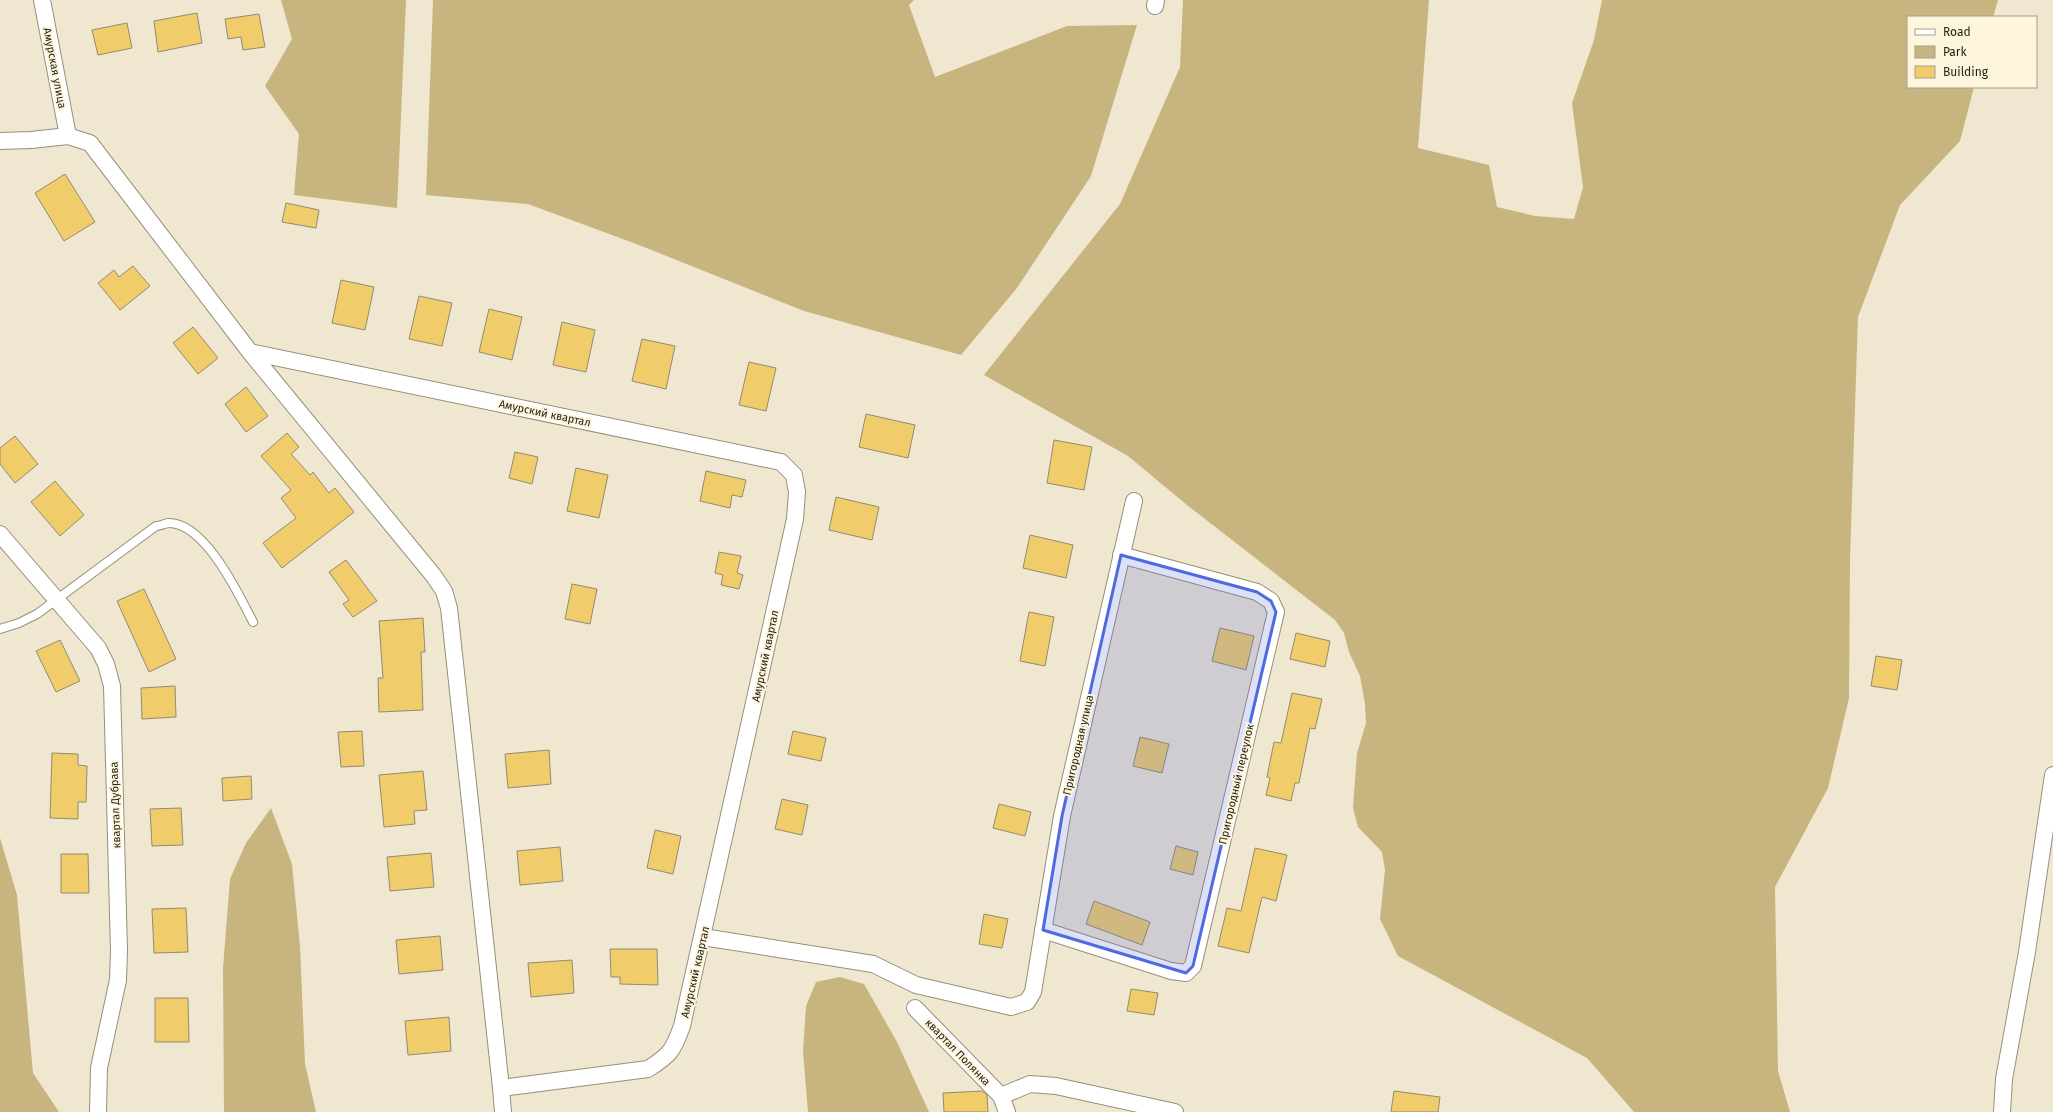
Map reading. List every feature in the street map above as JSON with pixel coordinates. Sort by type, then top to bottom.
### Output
[{"type":"street","name":"Амурская улица","points":[[42,0],[68,136]]},
{"type":"street","points":[[0,140],[31,140],[68,136],[90,143],[250,352],[428,569],[444,591],[449,608],[503,1112]]},
{"type":"street","name":"Амурский квартал","points":[[250,352],[781,462],[794,475],[797,492],[795,519],[703,938],[682,1026],[676,1044],[667,1057],[648,1069],[501,1088]]},
{"type":"street","name":"Пригородная улица","points":[[703,938],[873,964],[916,985],[1011,1007],[1027,1002],[1033,992],[1062,816],[1134,501]]},
{"type":"street","name":"квартал Дубрава","points":[[0,534],[98,648],[106,664],[112,686],[119,951],[118,980],[99,1068],[98,1112]]},
{"type":"street","name":"Пригородный переулок","points":[[1043,930],[1171,971],[1186,973],[1192,966],[1276,612],[1271,601],[1257,592],[1121,555]]},
{"type":"street","points":[[2002,1112],[2004,1079],[2027,952],[2053,775]]},
{"type":"street","name":"квартал Полянка","points":[[915,1008],[1001,1096],[1007,1112]]},
{"type":"street","points":[[1001,1096],[1030,1084],[1056,1086],[1175,1112]]},
{"type":"lane","points":[[0,629],[19,624],[37,614],[156,526],[168,523],[182,527],[201,540],[228,575],[253,622]]},
{"type":"highlighted area","points":[[1121,555],[1257,592],[1271,601],[1276,612],[1193,966],[1186,973],[1043,930],[1062,816]]},
{"type":"green space","points":[[281,0],[406,0],[397,208],[294,195],[299,134],[265,86],[292,39]]},
{"type":"green space","points":[[433,0],[914,0],[909,5],[935,77],[1067,26],[1137,25],[1091,176],[1017,288],[961,355],[804,311],[639,245],[528,204],[426,195]]},
{"type":"green space","points":[[1183,0],[1429,0],[1418,148],[1489,165],[1497,207],[1535,216],[1574,219],[1583,187],[1572,103],[1594,40],[1602,0],[1998,0],[1993,16],[1907,16],[1907,88],[1974,88],[1960,141],[1900,205],[1858,317],[1850,558],[1849,698],[1828,788],[1775,887],[1778,1071],[1790,1112],[1634,1112],[1587,1058],[1398,956],[1380,919],[1385,870],[1382,852],[1358,827],[1353,808],[1357,753],[1366,723],[1365,704],[1360,676],[1349,652],[1344,633],[1335,620],[1187,505],[1128,456],[984,375],[1120,204],[1180,67]]},
{"type":"green space","points":[[271,808],[292,864],[300,946],[305,1064],[316,1112],[224,1112],[223,968],[230,879],[246,843]]},
{"type":"green space","points":[[0,838],[17,895],[33,1073],[59,1112],[0,1112]]},
{"type":"green space","points":[[840,977],[864,984],[897,1042],[929,1112],[808,1112],[803,1051],[806,1006],[816,982]]},
{"type":"building","points":[[197,13],[202,43],[158,52],[154,21]]},
{"type":"building","points":[[259,14],[265,47],[243,50],[241,37],[228,39],[225,19]]},
{"type":"building","points":[[127,23],[132,48],[98,55],[92,30]]},
{"type":"building","points":[[65,174],[95,222],[64,241],[35,193]]},
{"type":"building","points":[[286,203],[319,210],[316,228],[282,222]]},
{"type":"building","points":[[133,266],[150,286],[120,310],[98,283],[114,270],[119,277]]},
{"type":"building","points":[[341,280],[374,287],[365,330],[332,323]]},
{"type":"building","points":[[419,296],[452,303],[442,346],[409,339]]},
{"type":"building","points":[[489,309],[522,317],[512,360],[479,352]]},
{"type":"building","points":[[562,322],[595,330],[586,372],[553,365]]},
{"type":"building","points":[[193,327],[218,358],[198,374],[173,343]]},
{"type":"building","points":[[642,339],[675,346],[666,389],[632,381]]},
{"type":"building","points":[[749,362],[776,368],[766,411],[739,405]]},
{"type":"building","points":[[246,387],[268,416],[246,432],[225,404]]},
{"type":"building","points":[[866,414],[915,425],[908,458],[859,447]]},
{"type":"building","points":[[287,433],[299,447],[291,454],[310,475],[313,472],[329,493],[335,488],[354,512],[282,568],[263,543],[296,518],[281,498],[291,490],[261,456]]},
{"type":"building","points":[[15,436],[38,464],[15,483],[0,464],[0,448]]},
{"type":"building","points":[[1054,440],[1092,447],[1084,490],[1047,483]]},
{"type":"building","points":[[515,452],[538,457],[532,484],[509,478]]},
{"type":"building","points":[[576,468],[608,475],[599,518],[567,511]]},
{"type":"building","points":[[706,471],[746,480],[742,497],[732,495],[730,508],[700,501]]},
{"type":"building","points":[[55,481],[84,515],[60,536],[31,502]]},
{"type":"building","points":[[836,497],[879,507],[872,540],[829,530]]},
{"type":"building","points":[[1030,535],[1073,545],[1066,578],[1023,568]]},
{"type":"building","points":[[719,552],[741,556],[737,573],[743,575],[739,589],[721,585],[723,575],[715,573]]},
{"type":"building","points":[[346,560],[377,601],[353,617],[343,604],[349,600],[329,572]]},
{"type":"building","points":[[572,584],[597,589],[590,624],[565,619]]},
{"type":"building","points":[[144,589],[176,659],[149,672],[117,601]]},
{"type":"building","points":[[1029,612],[1054,617],[1045,666],[1020,661]]},
{"type":"building","points":[[423,618],[425,652],[421,652],[423,710],[379,712],[378,678],[383,678],[379,621]]},
{"type":"building","points":[[1220,628],[1254,636],[1246,670],[1212,661]]},
{"type":"building","points":[[1296,633],[1330,641],[1325,667],[1290,659]]},
{"type":"building","points":[[60,640],[80,681],[56,692],[36,651]]},
{"type":"building","points":[[1876,656],[1902,660],[1897,690],[1871,686]]},
{"type":"building","points":[[175,686],[176,717],[142,719],[141,688]]},
{"type":"building","points":[[1292,693],[1322,699],[1315,729],[1310,728],[1299,783],[1295,783],[1291,801],[1266,795],[1270,778],[1267,777],[1274,742],[1281,743]]},
{"type":"building","points":[[362,731],[364,766],[341,767],[338,732]]},
{"type":"building","points":[[793,731],[826,738],[821,761],[788,754]]},
{"type":"building","points":[[1140,737],[1169,744],[1162,773],[1133,766]]},
{"type":"building","points":[[549,750],[551,784],[508,788],[505,754]]},
{"type":"building","points":[[52,753],[78,754],[78,765],[87,766],[86,802],[78,802],[78,819],[50,818]]},
{"type":"building","points":[[423,771],[427,810],[414,811],[415,824],[384,827],[379,775]]},
{"type":"building","points":[[251,776],[252,799],[223,801],[222,778]]},
{"type":"building","points":[[782,799],[808,805],[802,835],[775,829]]},
{"type":"building","points":[[999,804],[1031,812],[1025,836],[993,828]]},
{"type":"building","points":[[181,808],[183,845],[152,846],[150,809]]},
{"type":"building","points":[[655,830],[681,836],[673,874],[647,868]]},
{"type":"building","points":[[1176,846],[1198,852],[1193,875],[1170,869]]},
{"type":"building","points":[[560,847],[563,881],[520,885],[517,851]]},
{"type":"building","points":[[1255,848],[1287,855],[1276,901],[1262,897],[1249,953],[1218,946],[1227,908],[1241,911]]},
{"type":"building","points":[[431,853],[434,887],[390,891],[387,857]]},
{"type":"building","points":[[61,854],[88,854],[89,893],[61,893]]},
{"type":"building","points":[[1094,901],[1150,922],[1142,945],[1086,924]]},
{"type":"building","points":[[186,908],[188,952],[154,953],[152,909]]},
{"type":"building","points":[[984,914],[1008,919],[1002,948],[979,944]]},
{"type":"building","points":[[440,936],[443,970],[399,974],[396,940]]},
{"type":"building","points":[[610,949],[657,949],[658,985],[620,984],[620,977],[611,977]]},
{"type":"building","points":[[572,960],[574,993],[531,997],[528,963]]},
{"type":"building","points":[[1131,989],[1158,993],[1154,1015],[1127,1011]]},
{"type":"building","points":[[155,998],[188,998],[189,1042],[155,1042]]},
{"type":"building","points":[[449,1017],[451,1051],[408,1055],[405,1021]]},
{"type":"building","points":[[982,1091],[987,1095],[988,1112],[944,1112],[943,1093]]},
{"type":"building","points":[[1394,1091],[1440,1097],[1438,1112],[1391,1112]]}]
